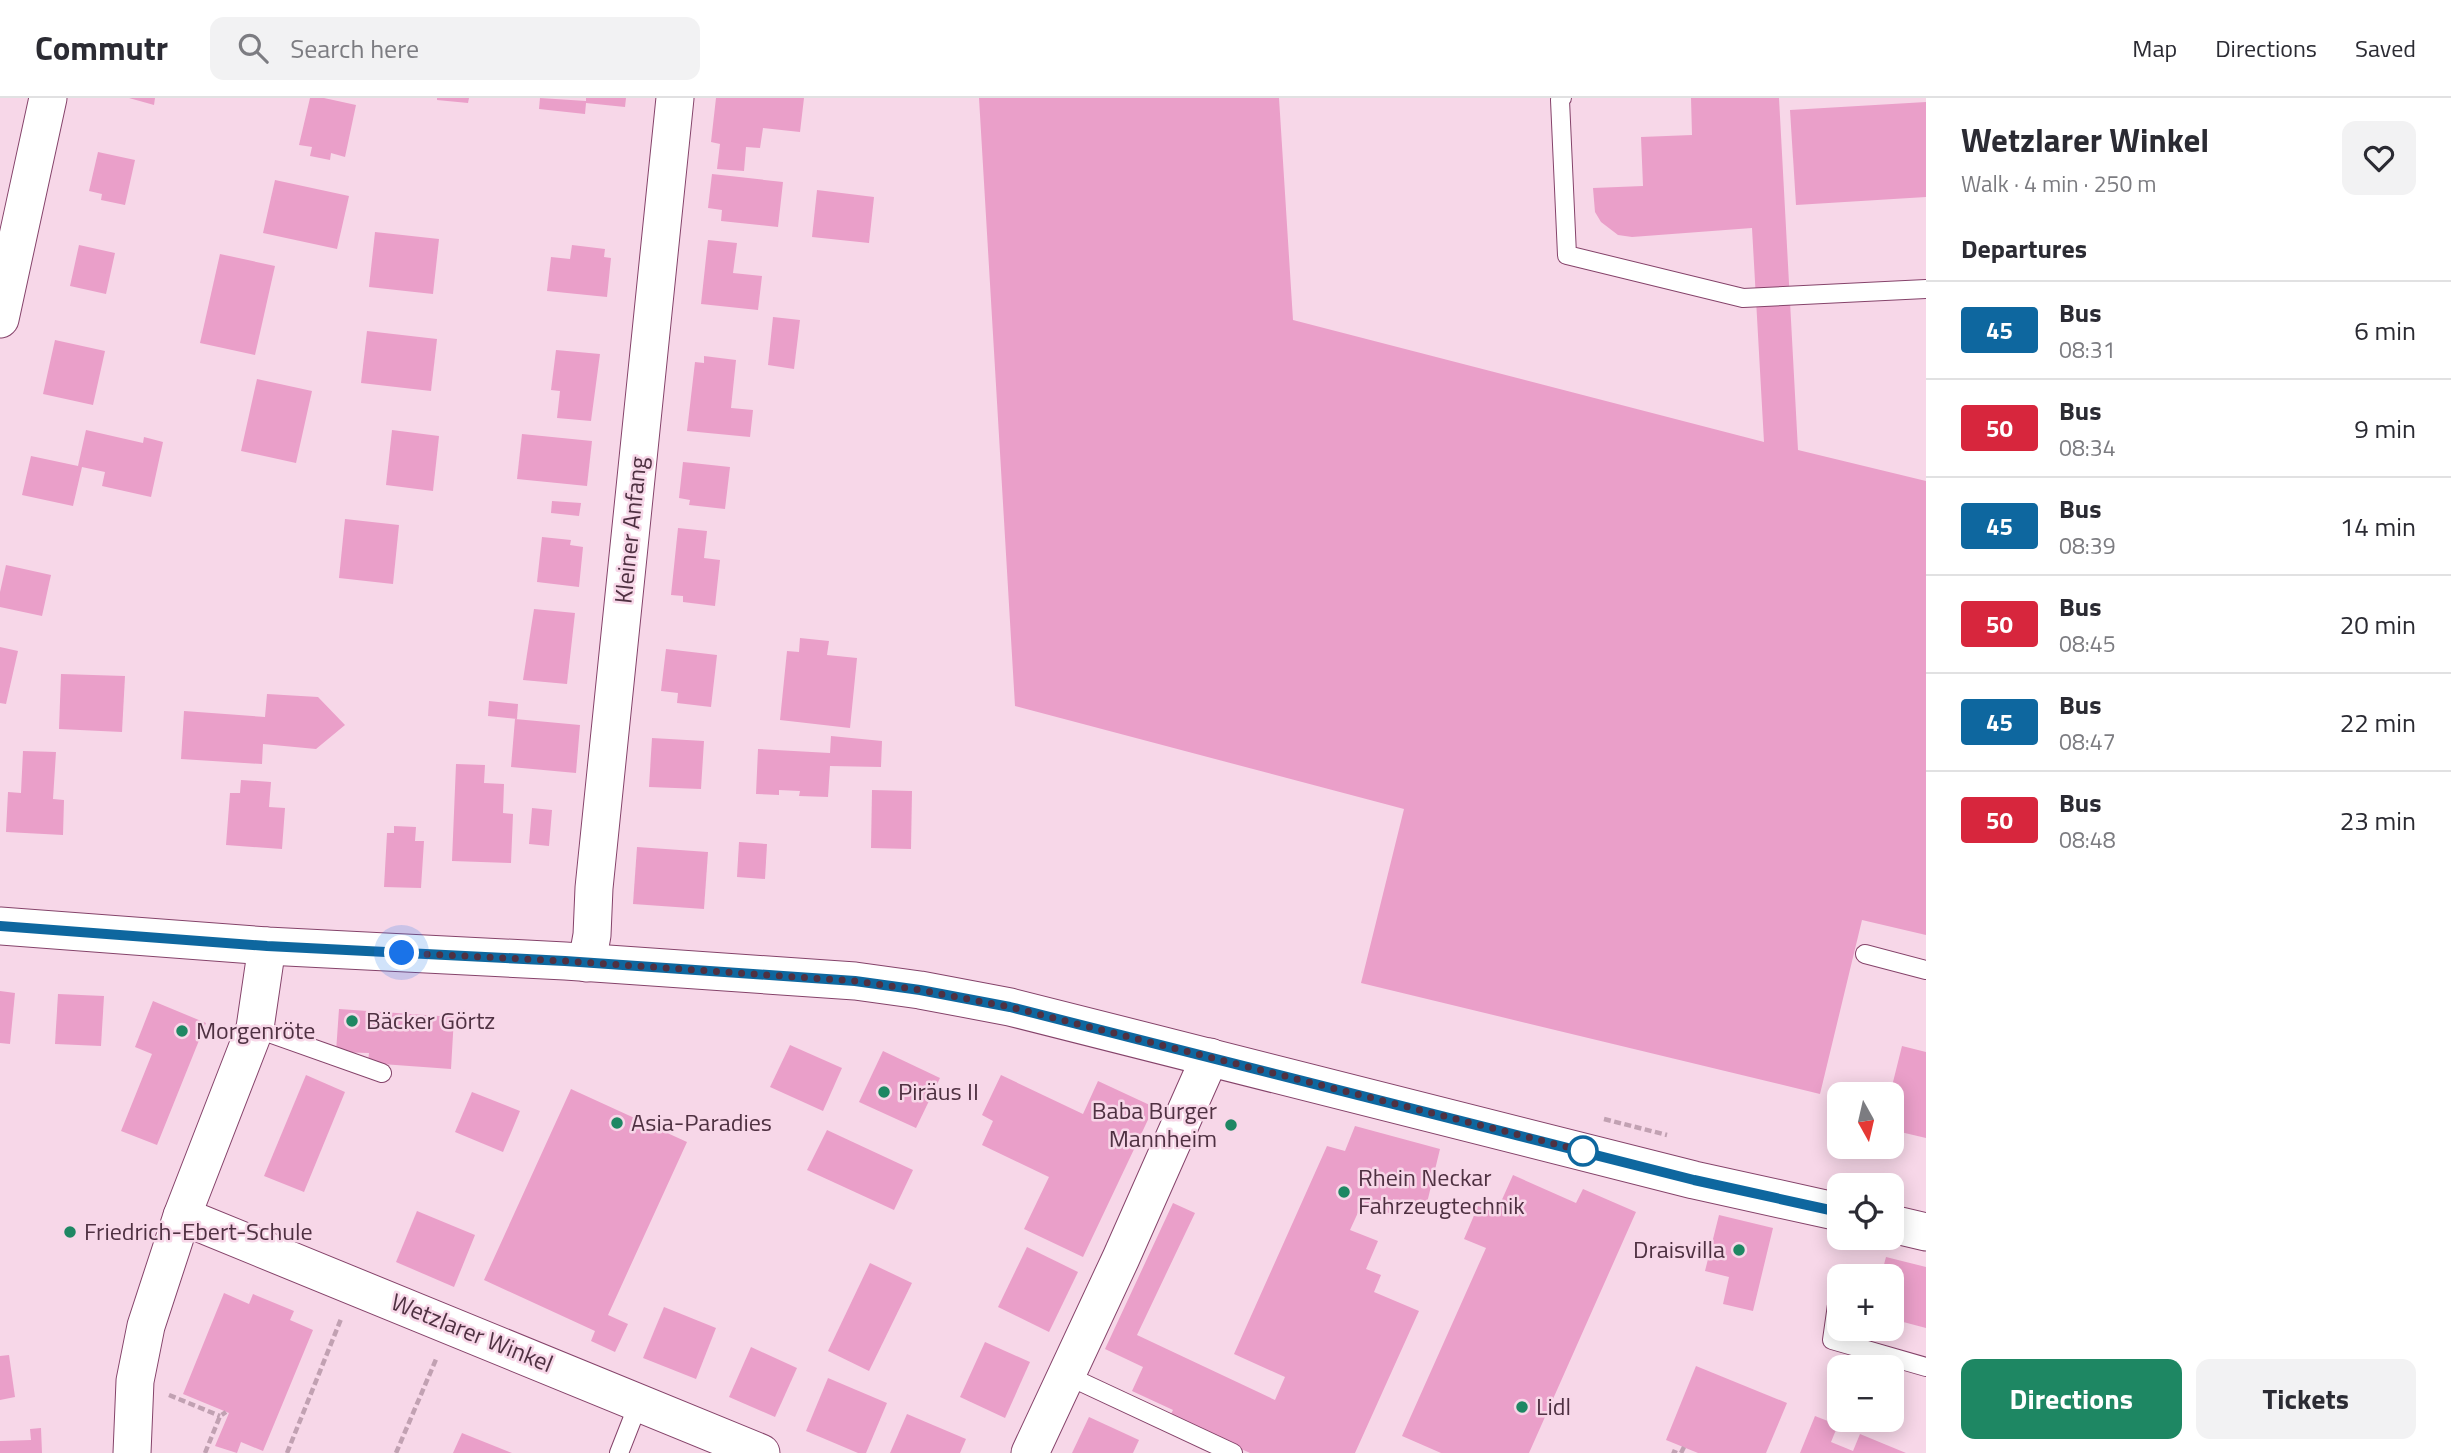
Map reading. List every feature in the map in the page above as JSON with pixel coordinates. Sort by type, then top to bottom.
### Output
[{"type":"street","points":[[0,319],[48,98]]},
{"type":"street","name":"Kleiner Anfang","points":[[587,963],[592,935],[594,888],[675,98]]},
{"type":"street","points":[[0,926],[267,946],[855,981],[920,990],[1010,1007],[1694,1180],[1827,1209]]},
{"type":"street","points":[[132,1453],[135,1381],[146,1326],[181,1216],[255,1028],[267,946]]},
{"type":"street","points":[[1030,1453],[1121,1258],[1210,1057]]},
{"type":"street","name":"Wetzlarer Winkel","points":[[181,1216],[761,1453]]},
{"type":"street","points":[[1904,1227],[1926,1232]]},
{"type":"lane","points":[[1562,98],[1567,255],[1743,298],[1926,289]]},
{"type":"lane","points":[[1865,954],[1926,970]]},
{"type":"lane","points":[[255,1028],[382,1073]]},
{"type":"lane","points":[[1835,1341],[1926,1367]]},
{"type":"lane","points":[[1066,1375],[1233,1453]]},
{"type":"lane","points":[[619,1453],[639,1402]]},
{"type":"path","points":[[287,1453],[355,1285]]},
{"type":"path","points":[[396,1453],[451,1325]]},
{"type":"path","points":[[135,1381],[220,1416]]},
{"type":"path","points":[[205,1453],[220,1416],[226,1412]]},
{"type":"building","points":[[129,98],[155,98],[154,105]]},
{"type":"building","points":[[310,98],[324,98],[356,105],[345,157],[331,153],[330,160],[310,156],[312,147],[299,145]]},
{"type":"building","points":[[437,98],[469,98],[468,103]]},
{"type":"building","points":[[540,98],[586,101],[586,98],[626,98],[625,107],[586,103],[585,114],[539,109]]},
{"type":"building","points":[[716,98],[804,98],[800,132],[763,128],[760,148],[746,147],[744,171],[717,169],[720,144],[711,142]]},
{"type":"building","points":[[979,98],[1279,98],[1293,320],[1764,442],[1752,228],[1632,237],[1618,235],[1601,222],[1595,212],[1593,188],[1643,186],[1641,137],[1692,135],[1691,98],[1779,98],[1798,450],[1926,481],[1926,935],[1862,920],[1820,1094],[1361,983],[1404,809],[1015,706]]},
{"type":"building","points":[[1926,102],[1926,197],[1796,205],[1790,110]]},
{"type":"building","points":[[98,152],[135,160],[125,205],[101,200],[102,194],[89,191]]},
{"type":"building","points":[[712,174],[783,182],[778,227],[721,221],[722,210],[708,208]]},
{"type":"building","points":[[275,180],[349,196],[337,249],[263,233]]},
{"type":"building","points":[[817,190],[874,197],[869,243],[812,237]]},
{"type":"building","points":[[375,232],[439,239],[433,294],[369,287]]},
{"type":"building","points":[[708,240],[737,243],[733,273],[762,276],[758,310],[701,304]]},
{"type":"building","points":[[79,245],[115,253],[106,294],[70,286]]},
{"type":"building","points":[[572,245],[605,249],[604,257],[611,258],[607,297],[547,291],[551,257],[570,259]]},
{"type":"building","points":[[220,254],[275,266],[255,355],[200,343]]},
{"type":"building","points":[[773,317],[800,320],[794,369],[768,365]]},
{"type":"building","points":[[367,331],[437,339],[431,391],[361,383]]},
{"type":"building","points":[[55,340],[105,351],[93,405],[43,394]]},
{"type":"building","points":[[556,350],[600,354],[591,421],[557,418],[560,391],[551,390]]},
{"type":"building","points":[[704,356],[736,360],[731,408],[753,410],[750,437],[687,431],[695,362],[704,363]]},
{"type":"building","points":[[257,379],[312,391],[296,463],[241,451]]},
{"type":"building","points":[[86,430],[143,443],[144,437],[163,442],[151,497],[102,486],[105,472],[82,467],[73,506],[22,495],[31,456],[78,466]]},
{"type":"building","points":[[392,430],[439,436],[433,491],[386,485]]},
{"type":"building","points":[[522,434],[592,441],[587,486],[517,479]]},
{"type":"building","points":[[683,462],[730,467],[725,509],[689,505],[690,500],[679,498]]},
{"type":"building","points":[[552,501],[581,503],[579,516],[551,513]]},
{"type":"building","points":[[345,519],[399,525],[393,584],[339,578]]},
{"type":"building","points":[[678,528],[707,531],[704,558],[720,560],[715,606],[683,602],[683,596],[671,595]]},
{"type":"building","points":[[542,537],[571,540],[570,545],[583,547],[579,587],[537,582]]},
{"type":"building","points":[[6,565],[51,575],[42,616],[0,607],[0,592]]},
{"type":"building","points":[[534,609],[575,613],[567,684],[523,680]]},
{"type":"building","points":[[800,638],[829,641],[827,655],[857,658],[850,728],[780,720],[787,651],[799,652]]},
{"type":"building","points":[[0,647],[18,651],[6,704],[0,703]]},
{"type":"building","points":[[666,649],[717,655],[711,707],[677,703],[678,693],[661,691]]},
{"type":"building","points":[[61,674],[125,676],[122,732],[59,729]]},
{"type":"building","points":[[267,694],[318,697],[345,725],[316,749],[263,744],[262,764],[181,759],[184,711],[265,717]]},
{"type":"building","points":[[489,701],[518,704],[517,719],[488,716]]},
{"type":"building","points":[[515,719],[580,725],[576,773],[511,767]]},
{"type":"building","points":[[831,736],[882,741],[881,767],[830,766],[828,797],[799,796],[800,791],[779,790],[779,795],[756,794],[758,749],[830,753]]},
{"type":"building","points":[[652,738],[704,741],[701,789],[649,787]]},
{"type":"building","points":[[23,751],[56,752],[53,799],[64,800],[63,835],[6,832],[8,792],[21,793]]},
{"type":"building","points":[[456,764],[485,765],[484,783],[504,784],[503,813],[513,814],[511,863],[452,861]]},
{"type":"building","points":[[241,780],[271,782],[269,807],[285,808],[282,849],[226,845],[230,793],[240,793]]},
{"type":"building","points":[[872,790],[912,791],[911,849],[871,848]]},
{"type":"building","points":[[532,808],[552,810],[549,846],[529,844]]},
{"type":"building","points":[[394,826],[416,827],[415,841],[424,841],[421,888],[384,887],[387,833],[394,833]]},
{"type":"building","points":[[739,842],[767,844],[765,879],[737,877]]},
{"type":"building","points":[[637,847],[708,852],[704,909],[633,904]]},
{"type":"building","points":[[0,991],[15,993],[10,1044],[0,1043]]},
{"type":"building","points":[[58,994],[104,996],[101,1046],[55,1044]]},
{"type":"building","points":[[153,1001],[206,1023],[157,1145],[121,1131],[152,1054],[135,1047]]},
{"type":"building","points":[[339,1009],[454,1017],[451,1069],[368,1063],[369,1053],[336,1052]]},
{"type":"building","points":[[790,1045],[842,1068],[823,1111],[770,1087]]},
{"type":"building","points":[[1902,1046],[1926,1052],[1926,1138],[1904,1133],[1904,1082],[1893,1082]]},
{"type":"building","points":[[883,1051],[940,1078],[916,1128],[859,1102]]},
{"type":"building","points":[[306,1075],[345,1092],[304,1192],[264,1176]]},
{"type":"building","points":[[1001,1075],[1083,1114],[1098,1081],[1154,1107],[1083,1257],[1024,1229],[1049,1177],[982,1145],[993,1121],[982,1115]]},
{"type":"building","points":[[571,1089],[687,1142],[608,1315],[628,1324],[615,1352],[591,1341],[595,1331],[484,1280]]},
{"type":"building","points":[[472,1092],[520,1111],[503,1152],[455,1132]]},
{"type":"building","points":[[1355,1126],[1440,1149],[1426,1207],[1393,1199],[1389,1213],[1361,1206],[1350,1230],[1378,1241],[1366,1269],[1381,1275],[1374,1292],[1419,1311],[1355,1453],[1250,1453],[1170,1416],[1173,1410],[1132,1391],[1143,1367],[1105,1349],[1173,1203],[1195,1213],[1137,1335],[1275,1400],[1285,1377],[1234,1354],[1327,1146],[1345,1151]]},
{"type":"building","points":[[827,1130],[913,1170],[894,1210],[807,1170]]},
{"type":"building","points":[[1513,1175],[1576,1203],[1583,1189],[1636,1212],[1529,1453],[1441,1453],[1402,1436],[1486,1248],[1464,1239],[1478,1206],[1496,1213]]},
{"type":"building","points":[[417,1211],[475,1235],[454,1287],[396,1262]]},
{"type":"building","name":"Draisvilla","points":[[1719,1215],[1773,1228],[1753,1311],[1723,1304],[1729,1277],[1705,1271]]},
{"type":"building","points":[[1027,1247],[1078,1272],[1049,1332],[998,1307]]},
{"type":"building","points":[[1886,1257],[1926,1267],[1926,1328],[1904,1322],[1904,1264],[1884,1264]]},
{"type":"building","points":[[870,1263],[912,1283],[869,1371],[828,1351]]},
{"type":"building","points":[[224,1293],[249,1304],[253,1294],[294,1311],[290,1320],[313,1330],[263,1451],[241,1442],[237,1453],[215,1446],[229,1413],[183,1394]]},
{"type":"building","points":[[664,1307],[716,1328],[696,1379],[643,1358]]},
{"type":"building","points":[[985,1342],[1030,1362],[1005,1418],[960,1397]]},
{"type":"building","points":[[751,1347],[797,1368],[775,1417],[729,1397]]},
{"type":"building","points":[[9,1355],[15,1397],[0,1400],[0,1356]]},
{"type":"building","points":[[1696,1366],[1787,1403],[1766,1453],[1698,1453],[1666,1440]]},
{"type":"building","points":[[828,1378],[887,1403],[866,1453],[858,1453],[806,1431]]},
{"type":"building","points":[[907,1414],[966,1439],[960,1453],[890,1453]]},
{"type":"building","points":[[1815,1416],[1827,1421],[1827,1432],[1835,1432],[1831,1442],[1853,1451],[1860,1434],[1906,1453],[1800,1453]]},
{"type":"building","points":[[1089,1417],[1139,1440],[1133,1453],[1072,1453]]},
{"type":"building","points":[[41,1428],[42,1453],[0,1453],[0,1441],[31,1440],[30,1429]]},
{"type":"building","points":[[462,1433],[512,1453],[453,1453]]},
{"type":"bus line","name":"45","points":[[0,926],[267,946],[565,961],[855,981],[920,990],[1010,1007],[1694,1180],[1827,1209]]},
{"type":"place","name":"Bäcker Görtz","points":[[352,1021]]},
{"type":"place","name":"Morgenröte","points":[[182,1031]]},
{"type":"place","name":"Piräus II","points":[[884,1092]]},
{"type":"place","name":"Asia-Paradies","points":[[617,1123]]},
{"type":"place","name":"Baba Burger Mannheim","points":[[1231,1125]]},
{"type":"place","name":"Rhein Neckar Fahrzeugtechnik","points":[[1344,1192]]},
{"type":"place","name":"Friedrich-Ebert-Schule","points":[[70,1232]]},
{"type":"place","name":"Draisvilla","points":[[1739,1250]]},
{"type":"place","name":"Lidl","points":[[1522,1407]]},
{"type":"route","points":[[402,953],[855,981],[920,990],[1010,1007],[1587,1152],[1583,1151]]}]
